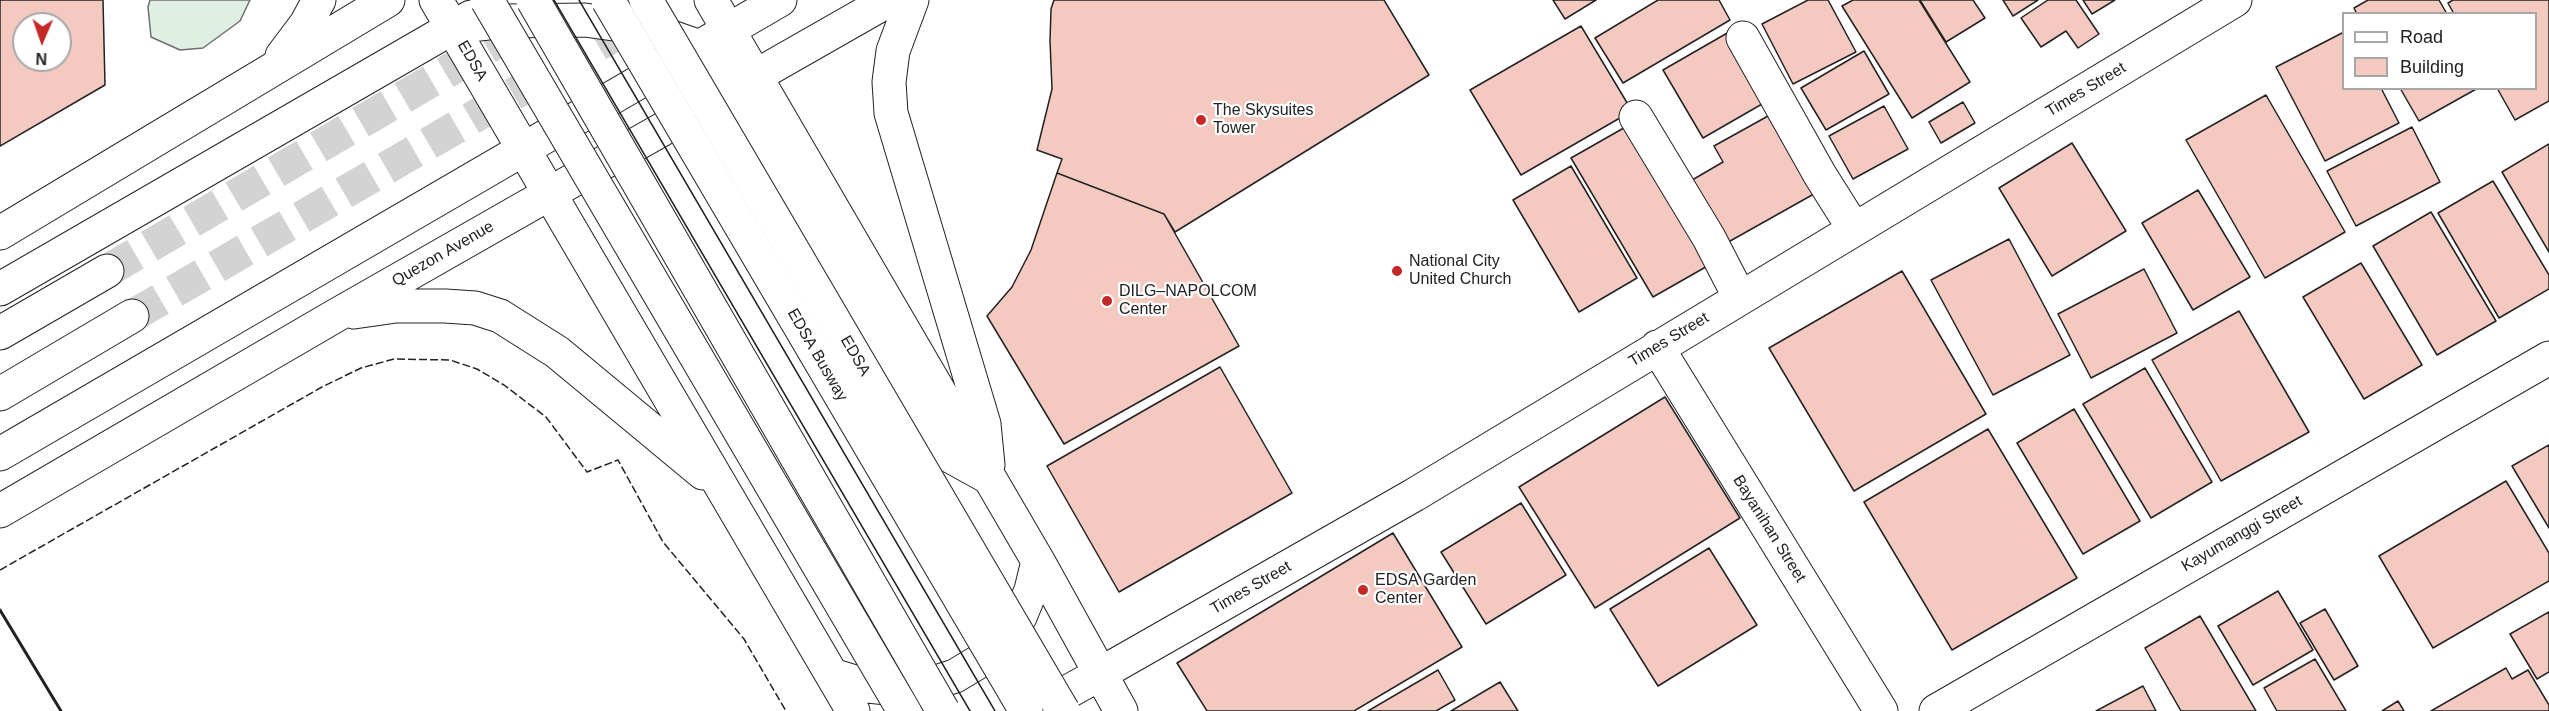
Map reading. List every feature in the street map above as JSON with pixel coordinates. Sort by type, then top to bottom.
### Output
[{"type":"main road","points":[[273,67],[306,24],[319,0]]},
{"type":"main road","points":[[0,232],[388,0]]},
{"type":"main road","name":"EDSA","points":[[436,0],[548,195],[853,711]]},
{"type":"main road","points":[[533,0],[943,711]]},
{"type":"main road","points":[[547,0],[668,26],[729,30]]},
{"type":"main road","name":"EDSA Busway","points":[[608,0],[1026,711]]},
{"type":"main road","name":"EDSA","points":[[646,0],[1063,711]]},
{"type":"main road","points":[[711,0],[1038,561],[1121,711]]},
{"type":"main road","points":[[0,454],[780,0]]},
{"type":"main road","name":"Quezon Avenue","points":[[0,511],[335,316],[889,0]]},
{"type":"main road","points":[[912,0],[894,51],[889,82],[893,128],[984,424],[989,478]]},
{"type":"main road","name":"Times Street","points":[[1033,711],[1414,495],[2235,0]]},
{"type":"main road","points":[[0,289],[453,27],[491,1],[904,711]]},
{"type":"main road","points":[[453,27],[505,21],[591,21],[649,29],[700,47],[941,451],[989,478]]},
{"type":"main road","points":[[1743,38],[1854,229]]},
{"type":"main road","points":[[1636,117],[1709,238],[1740,298]]},
{"type":"main road","points":[[0,333],[107,271]]},
{"type":"main road","points":[[335,316],[396,306],[420,305],[464,307],[500,316],[557,352],[721,487]]},
{"type":"main road","points":[[0,394],[132,316]]},
{"type":"main road","name":"Bayanihan Street","points":[[1657,347],[1881,711]]},
{"type":"main road","name":"Kayumanggi Street","points":[[1936,711],[2549,358]]},
{"type":"main road","points":[[832,675],[868,686],[897,689],[927,686],[955,676],[980,661],[1002,641],[1020,617],[1031,590],[1038,561]]},
{"type":"green space","points":[[150,0],[250,0],[240,21],[203,48],[180,50],[151,37],[148,7]]},
{"type":"building","points":[[0,0],[103,0],[105,85],[0,146]]},
{"type":"building","name":"The Skysuites Tower","points":[[1054,0],[1384,0],[1429,75],[1175,232],[1164,214],[1057,173],[1062,159],[1037,150],[1052,89],[1050,41],[1051,9]]},
{"type":"building","points":[[1553,0],[1596,0],[1565,19]]},
{"type":"building","points":[[1658,0],[1719,0],[1730,20],[1623,83],[1595,38]]},
{"type":"building","points":[[1808,0],[1828,0],[1856,52],[1793,84],[1762,24]]},
{"type":"building","points":[[1853,0],[1919,0],[1970,82],[1912,118],[1842,6]]},
{"type":"building","points":[[1920,0],[1973,0],[1985,18],[1946,42]]},
{"type":"building","points":[[2003,0],[2038,0],[2013,16]]},
{"type":"building","points":[[2048,0],[2076,0],[2099,34],[2078,48],[2066,31],[2041,47],[2021,18]]},
{"type":"building","points":[[2083,0],[2115,0],[2092,14]]},
{"type":"building","points":[[2368,0],[2439,0],[2446,12],[2356,12],[2354,8]]},
{"type":"building","points":[[2453,0],[2549,0],[2549,101],[2515,120],[2498,90],[2537,90],[2537,12],[2453,12],[2448,3]]},
{"type":"building","points":[[1581,26],[1632,111],[1521,175],[1470,90]]},
{"type":"building","points":[[1729,32],[1769,100],[1703,138],[1663,70]]},
{"type":"building","points":[[2342,33],[2342,90],[2382,90],[2399,123],[2325,161],[2276,67]]},
{"type":"building","points":[[1864,51],[1889,94],[1826,130],[1801,88]]},
{"type":"building","points":[[2401,90],[2474,90],[2419,121]]},
{"type":"building","points":[[2266,95],[2345,232],[2265,278],[2186,140]]},
{"type":"building","points":[[1963,102],[1975,123],[1941,143],[1929,122]]},
{"type":"building","points":[[1884,106],[1908,149],[1853,179],[1829,136]]},
{"type":"building","points":[[1777,111],[1821,190],[1723,245],[1687,183],[1723,162],[1714,146]]},
{"type":"building","points":[[1629,125],[1711,264],[1653,297],[1571,158]]},
{"type":"building","points":[[2412,127],[2440,182],[2356,226],[2327,171]]},
{"type":"building","points":[[2072,143],[2126,231],[2052,276],[1999,188]]},
{"type":"building","points":[[2549,144],[2549,252],[2502,172]]},
{"type":"building","points":[[1571,166],[1637,278],[1579,312],[1513,200]]},
{"type":"building","name":"DILG–NAPOLCOM Center","points":[[1057,173],[1164,214],[1239,346],[1064,444],[987,316],[1012,287],[1031,250]]},
{"type":"building","points":[[2493,181],[2549,275],[2549,289],[2499,318],[2438,213]]},
{"type":"building","points":[[2198,190],[2250,277],[2193,310],[2142,223]]},
{"type":"building","points":[[2431,212],[2496,321],[2437,355],[2373,246]]},
{"type":"building","points":[[2009,239],[2070,355],[1993,395],[1931,280]]},
{"type":"building","points":[[2361,263],[2422,365],[2364,399],[2303,297]]},
{"type":"building","points":[[2144,269],[2177,333],[2091,378],[2058,314]]},
{"type":"building","points":[[1902,271],[1986,414],[1854,491],[1769,348]]},
{"type":"building","points":[[2239,311],[2309,432],[2221,481],[2152,360]]},
{"type":"building","points":[[1220,367],[1292,493],[1119,592],[1047,466]]},
{"type":"building","points":[[2145,368],[2212,482],[2151,518],[2083,404]]},
{"type":"building","points":[[1665,397],[1740,518],[1595,608],[1519,487]]},
{"type":"building","points":[[2074,409],[2140,521],[2083,554],[2017,443]]},
{"type":"building","points":[[1988,429],[2077,578],[1952,650],[1864,502]]},
{"type":"building","points":[[2549,445],[2549,528],[2512,466]]},
{"type":"building","points":[[2506,481],[2549,553],[2549,581],[2433,648],[2379,556]]},
{"type":"building","points":[[1521,503],[1566,575],[1486,624],[1441,552]]},
{"type":"building","name":"EDSA Garden Center","points":[[1393,533],[1462,647],[1354,711],[1207,711],[1177,663]]},
{"type":"building","points":[[1709,548],[1757,625],[1658,686],[1610,609]]},
{"type":"building","points":[[2278,591],[2313,650],[2253,685],[2218,626]]},
{"type":"building","points":[[2325,609],[2358,666],[2334,680],[2300,623]]},
{"type":"building","points":[[2549,612],[2549,672],[2537,679],[2510,634]]},
{"type":"building","points":[[2200,616],[2256,711],[2181,711],[2145,648]]},
{"type":"building","points":[[2315,659],[2346,711],[2277,711],[2264,688]]},
{"type":"building","points":[[2506,668],[2512,679],[2528,670],[2549,705],[2549,711],[2431,711]]},
{"type":"building","points":[[1438,670],[1455,700],[1436,711],[1368,711]]},
{"type":"building","points":[[1500,682],[1518,711],[1451,711]]},
{"type":"building","points":[[2143,686],[2156,711],[2096,711]]},
{"type":"building","points":[[2398,701],[2404,711],[2382,711]]},
{"type":"tunnel","points":[[107,271],[569,0]]},
{"type":"tunnel","points":[[132,316],[675,0]]},
{"type":"tram line","points":[[554,0],[970,711]]},
{"type":"tram line","points":[[579,0],[995,711]]},
{"type":"fence","points":[[0,570],[322,387],[361,368],[394,359],[450,360],[477,369],[504,385],[546,417],[587,472],[618,460],[663,542],[744,639],[786,711]]},
{"type":"wall","points":[[0,610],[61,711]]},
{"type":"place","name":"The Skysuites Tower","points":[[1201,120]]},
{"type":"place","name":"National City United Church","points":[[1397,271]]},
{"type":"place","name":"DILG–NAPOLCOM Center","points":[[1107,301]]},
{"type":"place","name":"EDSA Garden Center","points":[[1363,590]]}]
